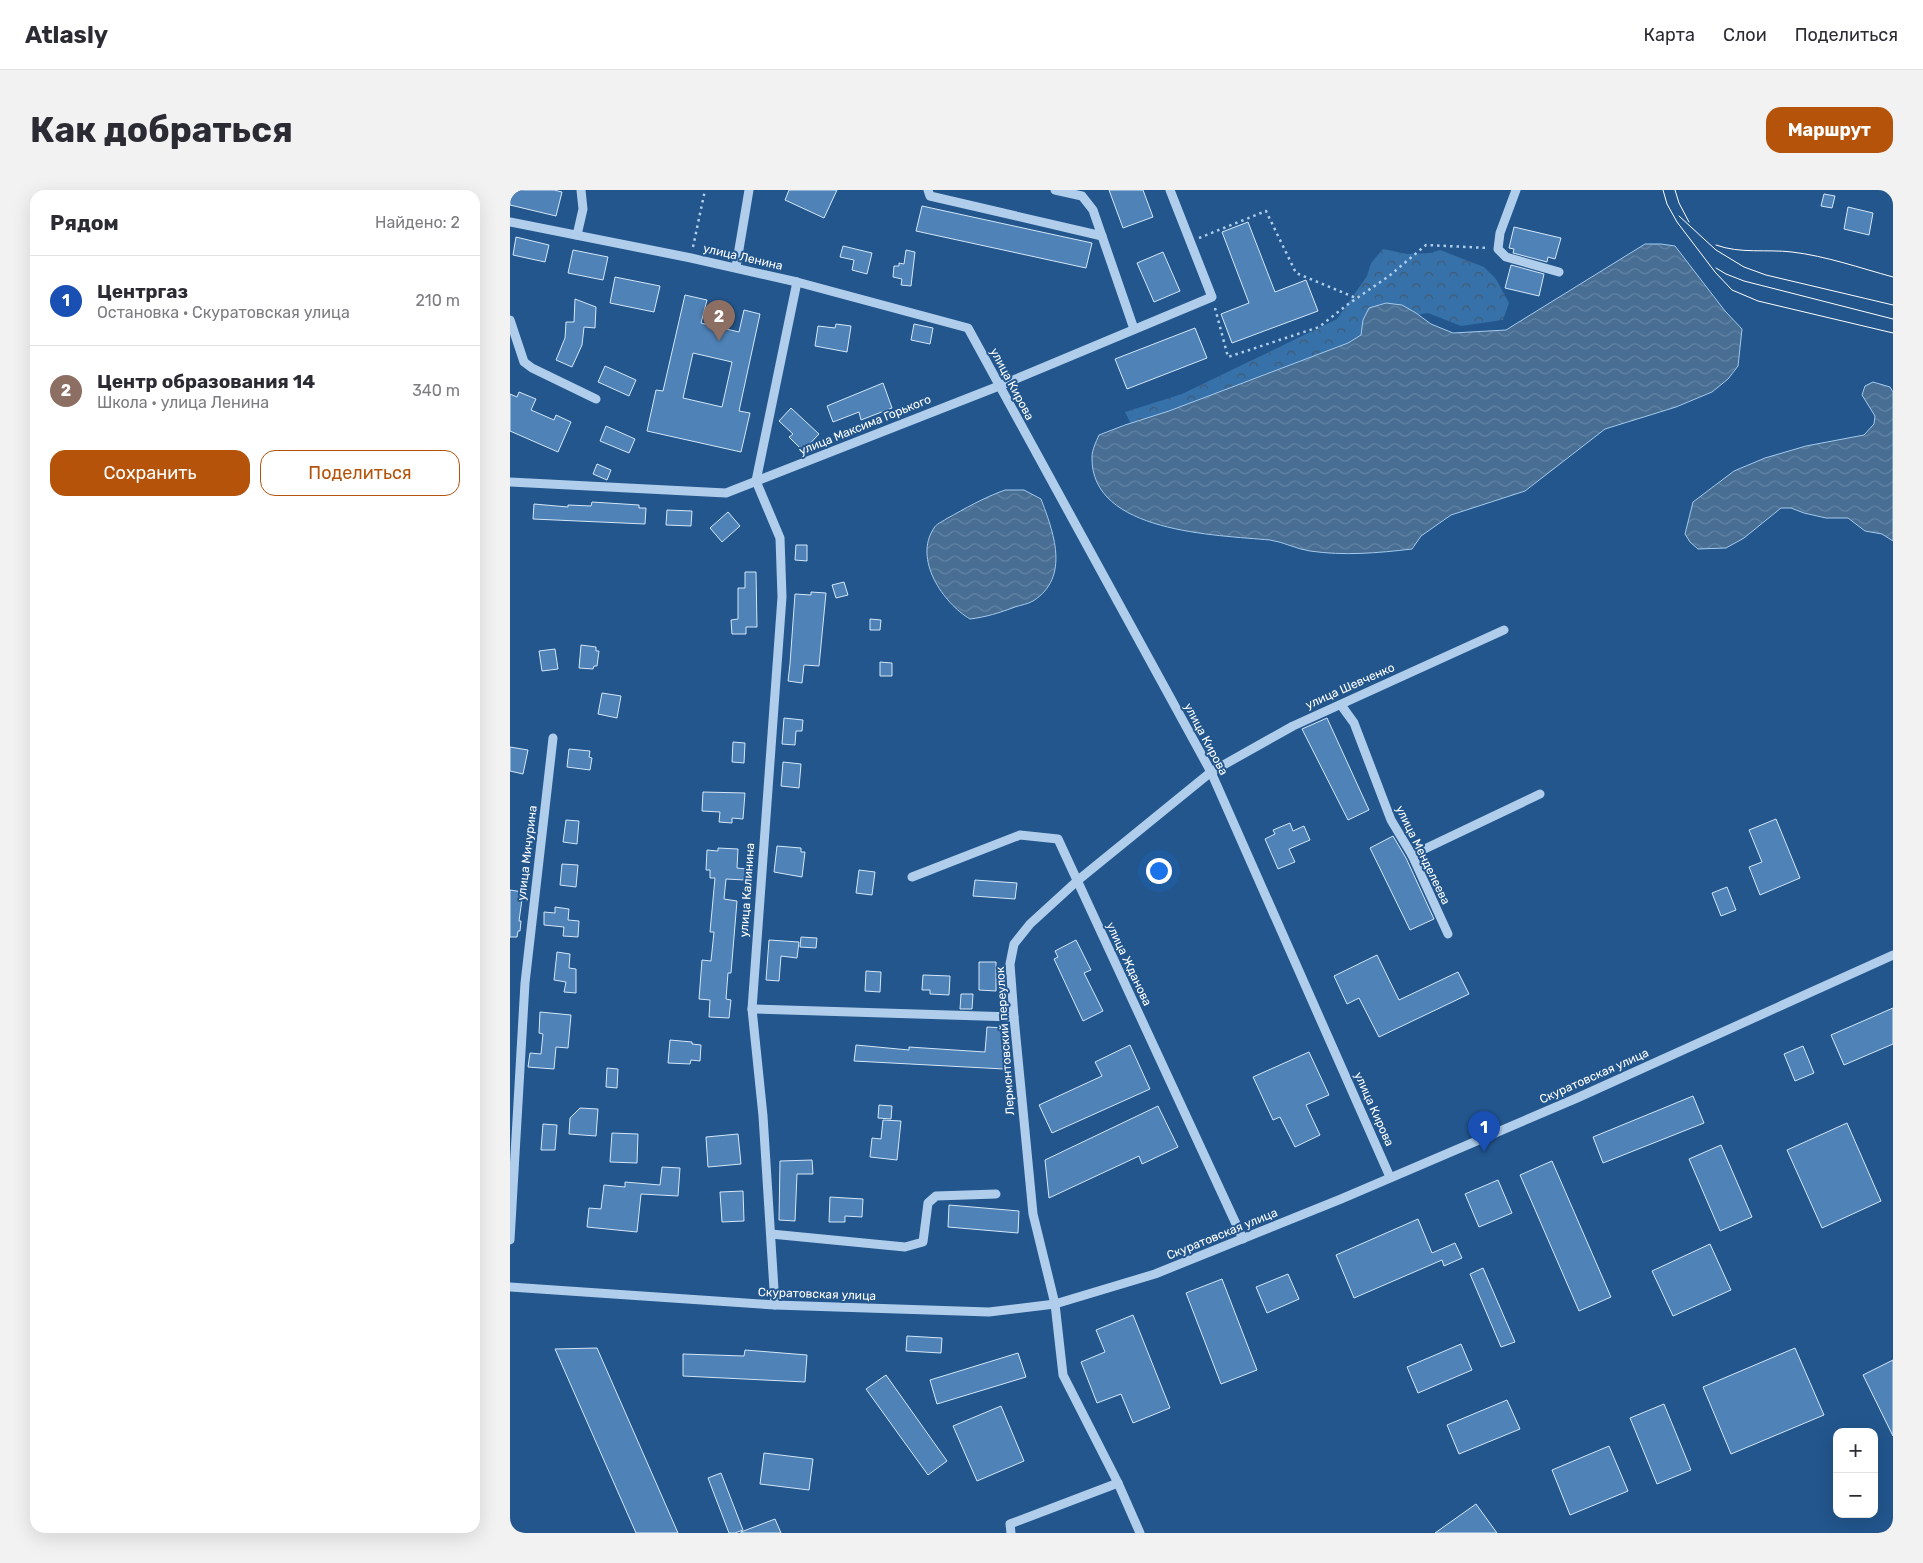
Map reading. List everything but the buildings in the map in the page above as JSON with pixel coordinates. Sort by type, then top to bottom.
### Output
[{"type":"street","points":[[577,235],[583,209],[581,190]]},
{"type":"street","points":[[736,267],[749,190]]},
{"type":"street","points":[[928,190],[930,196],[1102,236]]},
{"type":"street","points":[[1055,190],[1082,196],[1093,210],[1134,329]]},
{"type":"street","points":[[1170,190],[1212,297]]},
{"type":"street","points":[[1516,190],[1500,233],[1498,248],[1506,257],[1559,272]]},
{"type":"street","name":"улица Ленина","points":[[510,222],[736,267],[968,328]]},
{"type":"street","points":[[756,481],[797,282]]},
{"type":"street","name":"улица Максима Горького","points":[[510,482],[726,493],[999,386],[1212,297]]},
{"type":"street","points":[[510,320],[524,362],[532,368],[596,399]]},
{"type":"street","name":"улица Кирова","points":[[968,328],[1211,772],[1390,1177]]},
{"type":"street","name":"улица Калинина","points":[[756,481],[780,538],[782,597],[752,1009],[763,1116],[775,1305]]},
{"type":"street","name":"улица Шевченко","points":[[1211,772],[1293,726],[1504,630]]},
{"type":"street","name":"улица Менделеева","points":[[1341,705],[1354,723],[1391,820],[1412,855],[1448,934]]},
{"type":"street","name":"улица Мичурина","points":[[510,1240],[524,983],[553,738]]},
{"type":"street","name":"Лермонтовский переулок","points":[[1140,1533],[1118,1483],[1062,1375],[1055,1304],[1033,1214],[1010,964],[1014,944],[1030,924],[1077,880],[1211,772]]},
{"type":"street","points":[[1412,855],[1540,794]]},
{"type":"street","name":"улица Жданова","points":[[912,878],[1020,835],[1058,839],[1243,1239]]},
{"type":"street","name":"Скуратовская улица","points":[[510,1287],[775,1305],[989,1312],[1055,1304],[1155,1274],[1243,1239],[1577,1098],[1893,956]]},
{"type":"street","points":[[752,1009],[1014,1017]]},
{"type":"street","points":[[771,1234],[905,1247],[923,1242],[928,1203],[936,1196],[996,1194]]},
{"type":"street","points":[[1011,1533],[1010,1524],[1118,1483]]},
{"type":"path","points":[[691,258],[706,190]]},
{"type":"path","points":[[1191,242],[1266,211],[1296,273],[1357,298]]},
{"type":"path","points":[[1212,297],[1228,357],[1319,328],[1389,276],[1426,245],[1498,248]]},
{"type":"green space","points":[[1383,249],[1407,254],[1430,253],[1440,250],[1484,267],[1496,279],[1509,303],[1503,320],[1461,326],[1428,313],[1405,317],[1387,338],[1134,430],[1125,412],[1182,394],[1337,319],[1367,276],[1371,263]]},
{"type":"water","points":[[1645,244],[1675,246],[1725,311],[1742,329],[1738,366],[1728,379],[1712,392],[1676,407],[1605,429],[1525,491],[1451,515],[1421,536],[1412,549],[1386,552],[1323,553],[1270,540],[1190,532],[1160,525],[1133,515],[1112,501],[1097,482],[1092,457],[1099,435],[1169,411],[1348,343],[1361,335],[1363,320],[1369,308],[1386,303],[1402,305],[1431,324],[1453,333],[1506,330]]},
{"type":"water","points":[[1873,382],[1890,387],[1893,392],[1893,541],[1882,534],[1865,531],[1848,518],[1826,518],[1791,508],[1781,508],[1744,538],[1726,548],[1698,549],[1690,542],[1685,534],[1693,502],[1734,471],[1765,458],[1806,446],[1864,435],[1874,424],[1875,416],[1862,395],[1865,386]]},
{"type":"water","points":[[1005,490],[1024,490],[1041,499],[1054,539],[1056,553],[1052,579],[1045,591],[1031,602],[970,619],[950,602],[934,579],[927,553],[928,540],[938,524],[975,503]]},
{"type":"tram line","points":[[1663,190],[1667,204],[1677,222],[1715,272],[1732,290],[1758,301],[1893,333]]},
{"type":"tram line","points":[[1675,190],[1679,203],[1689,222]]},
{"type":"tram line","points":[[1884,190],[1893,192]]},
{"type":"tram line","points":[[1679,216],[1716,250],[1744,267],[1766,275],[1893,305]]},
{"type":"tram line","points":[[1716,245],[1734,249],[1805,254],[1893,277]]},
{"type":"tram line","points":[[1716,268],[1744,281],[1893,319]]},
{"type":"place","name":"Центр образования 14","points":[[719,341]]},
{"type":"place","name":"Центргаз","points":[[1484,1152]]}]
